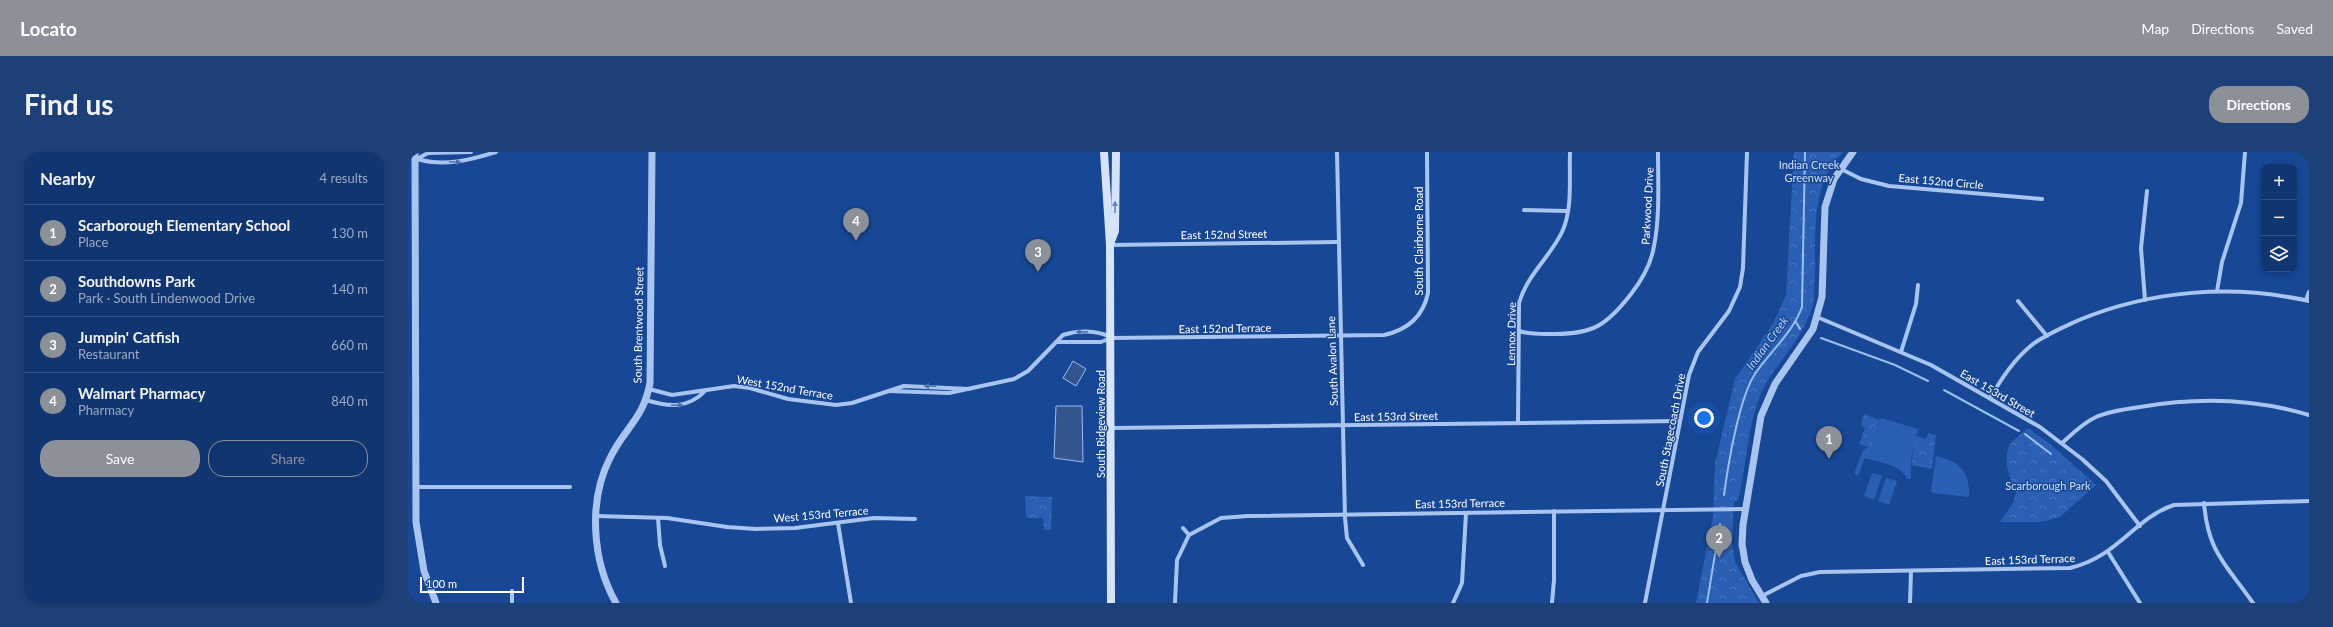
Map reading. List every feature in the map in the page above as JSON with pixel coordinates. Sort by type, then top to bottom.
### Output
[{"type":"main road","name":"South Ridgeview Road","points":[[1104,152],[1110,245],[1112,428],[1111,603]]},
{"type":"main road","name":"South Ridgeview Road","points":[[1110,245],[1115,231],[1116,152]]},
{"type":"street","points":[[408,160],[417,154],[471,152]]},
{"type":"street","points":[[417,154],[427,162],[461,162],[496,152]]},
{"type":"street","name":"South Brentwood Street","points":[[616,603],[600,558],[596,516],[598,495],[610,458],[638,419],[649,389],[652,152]]},
{"type":"street","name":"South Avalon Lane","points":[[1337,152],[1339,336],[1345,514],[1347,538],[1363,566]]},
{"type":"street","name":"South Clairborne Road","points":[[1339,336],[1384,335],[1394,333],[1412,323],[1424,307],[1429,286],[1427,152]]},
{"type":"street","name":"Lennox Drive","points":[[1518,423],[1519,303],[1522,291],[1559,237],[1565,223],[1570,152]]},
{"type":"street","name":"Parkwood Drive","points":[[1518,331],[1528,334],[1580,333],[1600,326],[1617,313],[1638,284],[1652,256],[1655,239],[1658,152]]},
{"type":"street","name":"South Stagecoach Drive","points":[[1645,603],[1664,509],[1686,385],[1693,363],[1729,311],[1740,287],[1743,268],[1747,152]]},
{"type":"street","points":[[1764,600],[1752,580],[1745,562],[1742,544],[1746,509],[1763,408],[1775,384],[1810,335],[1817,317],[1822,297],[1825,207],[1834,179],[1853,152]]},
{"type":"street","points":[[2217,291],[2222,262],[2241,203],[2245,152]]},
{"type":"street","points":[[417,154],[416,522],[419,549],[424,571],[436,603]]},
{"type":"street","name":"East 152nd Circle","points":[[1841,169],[1861,179],[1888,186],[2042,199]]},
{"type":"street","points":[[2145,300],[2140,248],[2147,191]]},
{"type":"street","points":[[1524,210],[1567,211]]},
{"type":"street","name":"East 152nd Street","points":[[1110,245],[1338,242]]},
{"type":"street","points":[[1901,352],[1916,304],[1918,285]]},
{"type":"street","points":[[1990,398],[2014,362],[2034,343],[2092,315],[2145,300],[2178,294],[2217,291],[2266,294],[2307,300],[2309,292]]},
{"type":"street","points":[[2018,301],[2047,336]]},
{"type":"street","name":"East 153rd Street","points":[[1817,317],[1931,365],[2040,427],[2062,443],[2106,481],[2140,526]]},
{"type":"street","name":"West 152nd Terrace","points":[[884,391],[949,393],[969,389],[1021,376],[1062,335],[1069,333],[1101,332],[1111,338]]},
{"type":"street","name":"East 152nd Terrace","points":[[1111,338],[1339,336]]},
{"type":"street","points":[[1056,342],[1101,342],[1111,338]]},
{"type":"street","name":"West 152nd Terrace","points":[[649,389],[672,395],[726,387],[750,388],[788,399],[836,405],[852,403],[884,391],[904,386],[969,389]]},
{"type":"street","name":"West 152nd Terrace","points":[[646,400],[662,404],[682,405],[698,399],[705,391]]},
{"type":"street","points":[[2062,443],[2087,422],[2097,417],[2115,411],[2178,401],[2210,400],[2257,403],[2309,415]]},
{"type":"street","name":"East 153rd Street","points":[[1112,428],[1680,421]]},
{"type":"street","points":[[416,487],[570,487]]},
{"type":"street","name":"East 153rd Terrace","points":[[1764,600],[1802,576],[1820,572],[2070,568],[2089,563],[2108,552],[2157,513],[2168,507],[2186,503],[2309,501]]},
{"type":"street","points":[[2204,503],[2206,524],[2212,546],[2253,603]]},
{"type":"street","name":"East 153rd Terrace","points":[[1189,535],[1221,518],[1345,514],[1746,509]]},
{"type":"street","points":[[1552,603],[1554,580],[1554,511]]},
{"type":"street","points":[[1453,603],[1462,583],[1466,513]]},
{"type":"street","name":"West 153rd Terrace","points":[[596,516],[658,518],[756,529],[795,528],[874,518],[915,519]]},
{"type":"street","points":[[658,518],[660,545],[665,566]]},
{"type":"street","points":[[838,523],[851,603]]},
{"type":"street","points":[[1175,603],[1177,560],[1189,535],[1183,528]]},
{"type":"street","points":[[2108,552],[2140,603]]},
{"type":"street","points":[[1910,603],[1911,570]]},
{"type":"street","points":[[512,591],[512,603]]},
{"type":"green space","name":"Indian Creek Greenway","points":[[1794,152],[1843,152],[1832,165],[1820,194],[1817,210],[1813,305],[1802,331],[1772,373],[1760,396],[1752,421],[1738,500],[1734,502],[1732,542],[1735,562],[1759,603],[1696,603],[1713,516],[1715,463],[1735,379],[1774,322],[1786,295]]},
{"type":"green space","points":[[1864,414],[1880,420],[1872,445],[1868,447],[1859,444],[1865,428],[1861,425]]},
{"type":"green space","points":[[1881,418],[1918,429],[1911,459],[1911,479],[1907,479],[1900,470],[1895,467],[1865,458],[1858,476],[1854,474],[1863,450],[1872,445]]},
{"type":"green space","name":"Scarborough Park","points":[[2028,428],[2050,444],[2096,485],[2060,517],[2042,522],[2000,522],[2013,503],[2016,493],[2008,468],[2008,449],[2011,443]]},
{"type":"green space","points":[[1928,433],[1936,435],[1932,469],[1911,465],[1916,436],[1926,439]]},
{"type":"green space","points":[[1936,456],[1951,461],[1962,469],[1968,481],[1969,497],[1933,493],[1931,491]]},
{"type":"green space","points":[[1872,473],[1882,476],[1874,500],[1864,496]]},
{"type":"green space","points":[[1886,478],[1897,481],[1889,505],[1878,501]]},
{"type":"green space","points":[[1025,496],[1052,497],[1051,530],[1044,530],[1043,518],[1026,518]]},
{"type":"shaded area","points":[[1073,361],[1086,369],[1076,386],[1063,378]]},
{"type":"shaded area","points":[[1056,406],[1082,406],[1083,462],[1054,458]]},
{"type":"waterway","name":"Indian Creek","points":[[1724,495],[1735,432],[1749,385],[1761,365],[1781,342],[1793,325],[1802,307],[1805,152]]},
{"type":"waterway","points":[[1796,322],[1800,329]]},
{"type":"waterway","points":[[1821,338],[1895,365],[1928,381]]},
{"type":"waterway","points":[[1944,390],[2019,431]]},
{"type":"waterway","points":[[2025,434],[2051,454]]},
{"type":"waterway","name":"Indian Creek","points":[[1707,603],[1720,524]]},
{"type":"place","name":"Walmart Pharmacy","points":[[856,241]]},
{"type":"place","name":"Jumpin' Catfish","points":[[1038,272]]},
{"type":"place","name":"Scarborough Elementary School","points":[[1829,459]]},
{"type":"place","name":"Southdowns Park","points":[[1719,558]]}]
